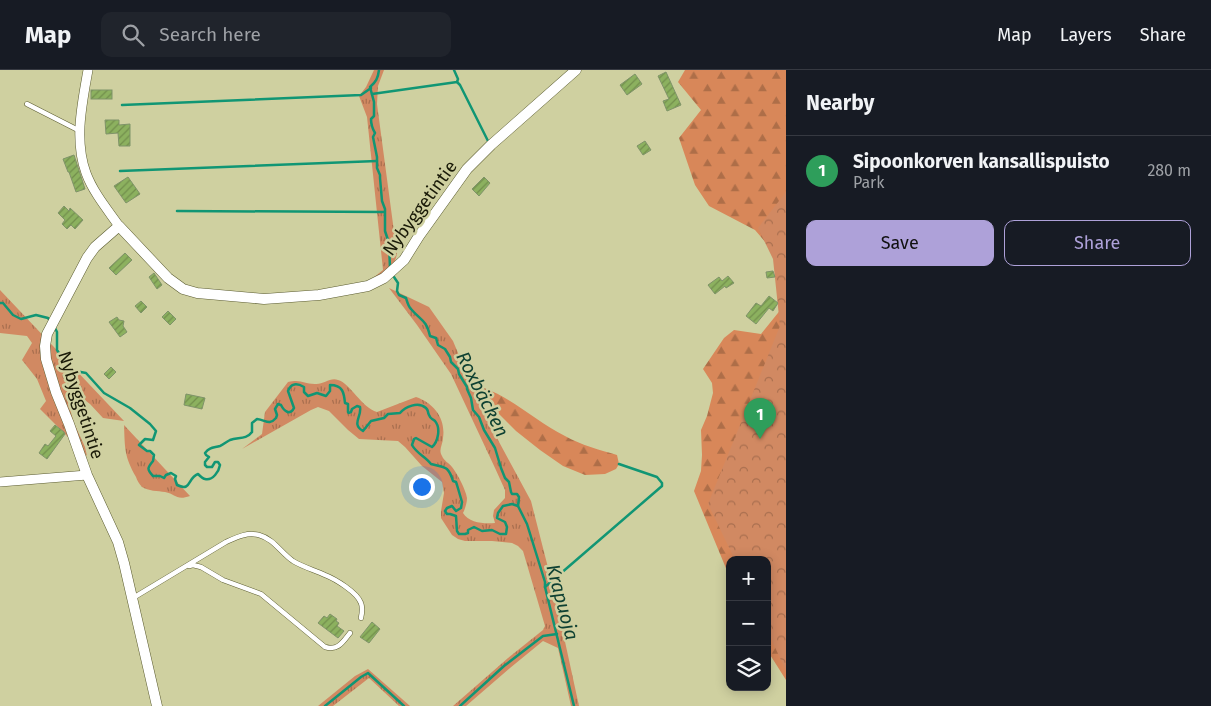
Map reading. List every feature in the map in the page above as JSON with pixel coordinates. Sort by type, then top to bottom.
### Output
[{"type":"street","points":[[88,70],[80,112],[80,146],[86,173],[92,186],[119,226]]},
{"type":"street","name":"Nybyggetintie","points":[[157,706],[133,598],[118,542],[88,475],[50,375],[46,359],[45,346],[47,334],[91,253],[119,226],[168,278],[183,289],[197,293],[264,299],[319,295],[368,286],[384,278],[404,260],[467,169],[491,145],[576,70]]},
{"type":"street","points":[[0,482],[88,475]]},
{"type":"lane","points":[[27,104],[80,131]]},
{"type":"lane","points":[[133,598],[226,542],[240,535],[254,534],[271,541],[296,562],[331,578],[354,594],[362,606],[361,618]]},
{"type":"lane","points":[[185,567],[197,566],[223,580],[261,594],[325,647],[337,647],[350,633]]},
{"type":"green space","points":[[374,70],[384,70],[378,86],[377,104],[397,254],[389,270],[373,278],[383,270],[367,117],[359,96],[366,87]]},
{"type":"green space","points":[[685,70],[786,70],[786,296],[785,265],[755,230],[709,206],[695,185],[679,138],[701,110],[678,82]]},
{"type":"green space","points":[[786,192],[786,671],[771,639],[771,556],[733,556],[708,504],[780,326],[773,259],[758,228]]},
{"type":"green space","points":[[389,288],[429,307],[453,341],[498,440],[531,501],[554,591],[579,706],[571,706],[558,648],[543,641],[466,706],[453,706],[543,630],[545,626],[523,551],[512,543],[465,541],[452,535],[441,518],[444,493],[442,482],[422,466],[398,441],[359,439],[329,411],[318,407],[242,449],[262,434],[265,412],[288,382],[296,381],[318,384],[335,379],[338,380],[343,382],[366,406],[377,412],[416,397],[428,403],[441,418],[443,440],[441,454],[454,470],[465,491],[467,500],[463,513],[473,521],[495,523],[494,510],[505,498],[505,490],[451,374]]},
{"type":"green space","points":[[0,290],[124,421],[103,418],[82,398],[69,392],[66,393],[74,423],[87,456],[40,409],[46,401],[37,379],[22,360],[32,343],[27,336],[0,333]]},
{"type":"green space","points":[[786,303],[786,680],[771,656],[771,556],[726,556],[726,568],[694,491],[701,471],[701,430],[713,393],[712,383],[703,369],[724,338],[734,330],[761,334]]},
{"type":"green space","points":[[484,388],[505,398],[571,439],[617,455],[619,464],[616,469],[605,474],[585,475],[563,466],[516,431],[479,394]]},
{"type":"green space","points":[[124,425],[190,496],[179,497],[142,487],[127,457]]},
{"type":"green space","points":[[368,669],[410,706],[399,706],[369,678],[333,706],[318,706],[355,676]]},
{"type":"building","points":[[666,72],[681,105],[667,111],[663,101],[669,99],[658,76]]},
{"type":"building","points":[[635,74],[642,84],[627,95],[620,85]]},
{"type":"building","points":[[91,90],[112,90],[112,99],[91,99]]},
{"type":"building","points":[[105,120],[119,120],[119,125],[130,124],[130,146],[119,146],[118,133],[106,134]]},
{"type":"building","points":[[645,141],[651,150],[643,155],[637,146]]},
{"type":"building","points":[[74,155],[85,189],[76,192],[63,159]]},
{"type":"building","points":[[128,177],[140,194],[126,203],[114,186]]},
{"type":"building","points":[[484,177],[490,183],[479,196],[472,189]]},
{"type":"building","points":[[64,206],[69,211],[70,208],[83,220],[75,229],[71,225],[67,229],[62,224],[65,220],[58,213]]},
{"type":"building","points":[[125,253],[132,260],[116,275],[109,268]]},
{"type":"building","points":[[773,271],[775,277],[767,278],[766,272]]},
{"type":"building","points":[[154,273],[162,285],[157,289],[149,277]]},
{"type":"building","points":[[728,276],[734,283],[726,288],[725,286],[715,294],[708,285],[719,277],[722,281]]},
{"type":"building","points":[[769,296],[778,303],[773,311],[769,308],[756,324],[746,316],[756,303],[761,306]]},
{"type":"building","points":[[141,301],[147,307],[141,313],[135,306]]},
{"type":"building","points":[[168,311],[176,319],[170,325],[162,317]]},
{"type":"building","points":[[117,317],[119,320],[124,321],[123,326],[127,332],[120,337],[109,322]]},
{"type":"building","points":[[111,367],[116,372],[109,379],[104,374]]},
{"type":"building","points":[[186,394],[205,398],[202,409],[184,405]]},
{"type":"building","points":[[55,425],[65,434],[47,459],[39,453],[45,444],[48,446],[56,436],[50,431]]},
{"type":"building","points":[[330,614],[337,619],[336,621],[339,623],[337,626],[344,631],[338,638],[318,623],[324,616],[327,618]]},
{"type":"building","points":[[372,622],[380,629],[369,643],[360,637]]},
{"type":"waterway","name":"Roxbäcken","points":[[379,70],[376,80],[370,87],[374,102],[374,116],[371,121],[375,133],[373,137],[377,168],[380,175],[382,201],[385,209],[385,231],[389,243],[390,268]]},
{"type":"waterway","points":[[372,94],[457,82],[458,79],[454,70]]},
{"type":"waterway","points":[[457,82],[489,143],[487,144]]},
{"type":"waterway","points":[[122,105],[361,95],[371,88]]},
{"type":"waterway","points":[[120,171],[377,161]]},
{"type":"waterway","points":[[177,211],[384,212]]},
{"type":"waterway","name":"Roxbäcken","points":[[394,277],[398,283],[397,291],[399,295],[406,298],[410,308],[425,323],[430,336],[436,338],[438,345],[445,349],[451,362],[458,369],[467,387],[473,410],[479,417],[484,430],[495,448],[505,478],[509,482],[511,492],[519,497],[518,506],[527,524],[545,582],[574,706]]},
{"type":"waterway","points":[[0,303],[3,303],[13,315],[21,319],[36,315],[48,318],[50,321]]},
{"type":"waterway","points":[[55,328],[57,332],[57,350],[70,370],[86,373],[104,393],[130,408],[156,431],[153,440],[145,439],[139,445],[154,455],[153,461],[148,468],[153,476],[164,478],[171,473],[176,476],[177,485],[182,487],[187,486],[192,478],[198,474],[204,479],[213,477],[220,465],[218,462],[215,462],[212,467],[207,467],[205,462],[209,457],[205,453],[230,440],[247,436],[252,432],[252,423],[257,419],[269,422],[274,420],[277,415],[275,409],[278,404],[285,411],[291,412],[294,408],[288,391],[289,388],[297,384],[304,387],[304,392],[308,396],[317,393],[326,396],[330,391],[330,385],[334,385],[342,390],[345,403],[348,404],[349,413],[357,406],[360,407],[357,423],[363,431],[371,421],[384,418],[388,414],[400,413],[416,405],[427,409],[430,417],[438,427],[436,442],[432,447],[416,438],[412,445],[431,464],[448,470],[453,481],[456,482],[462,502],[461,508],[456,511],[452,506],[445,511],[447,514],[456,516],[459,534],[468,533],[468,530],[474,527],[482,531],[492,530],[500,534],[506,534],[507,527],[505,522],[497,518],[498,513],[503,506],[512,504],[518,506]]},
{"type":"waterway","name":"Krapuoja","points":[[545,587],[662,486],[657,477],[619,464]]},
{"type":"waterway","name":"Krapuoja","points":[[460,706],[504,666],[543,636],[557,634]]},
{"type":"waterway","points":[[325,706],[368,673],[404,706]]},
{"type":"place","name":"Sipoonkorven kansallispuisto","points":[[760,439]]}]
